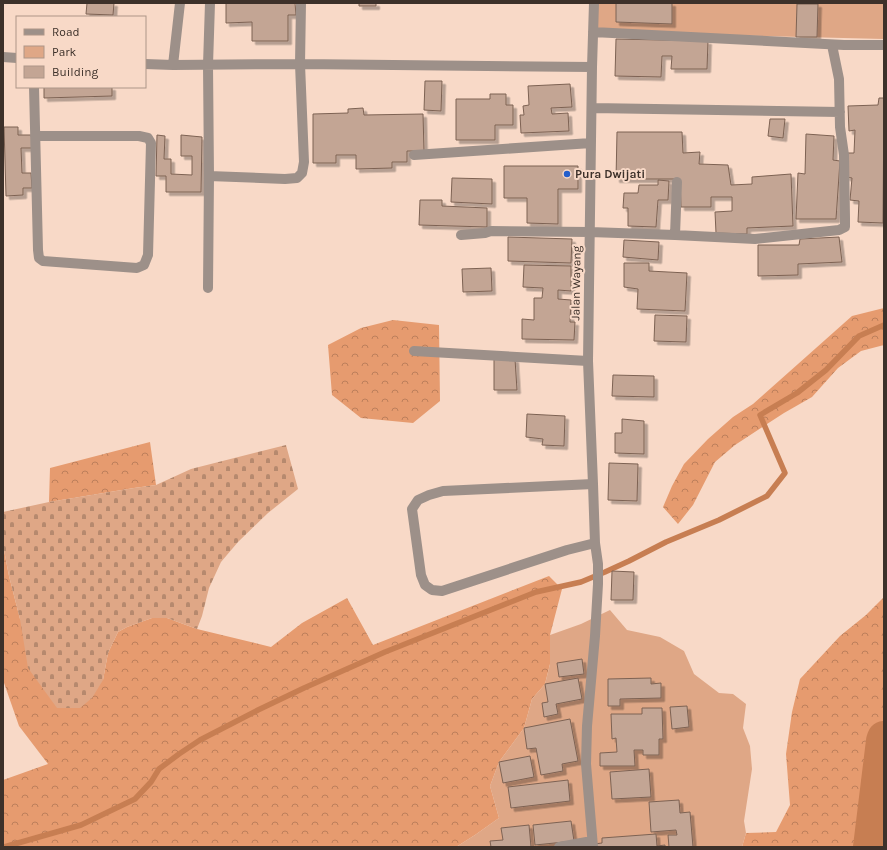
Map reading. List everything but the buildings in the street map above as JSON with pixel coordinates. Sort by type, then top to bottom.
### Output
[{"type":"street","points":[[173,65],[180,3]]},
{"type":"street","points":[[208,288],[208,65],[210,3]]},
{"type":"street","points":[[209,176],[285,179],[297,178],[302,173],[304,162],[300,64],[301,3]]},
{"type":"street","name":"Jalan Wayang","points":[[592,844],[586,764],[598,584],[588,361],[594,3]]},
{"type":"street","points":[[594,32],[832,45],[884,45]]},
{"type":"street","points":[[461,235],[491,231],[590,232],[675,234],[756,239],[839,230],[845,227],[844,155],[840,127],[839,79],[832,45]]},
{"type":"street","points":[[3,57],[16,58]]},
{"type":"street","points":[[146,64],[592,67]]},
{"type":"street","points":[[34,88],[35,136],[38,250],[39,258],[43,261],[130,268],[137,268],[144,264],[148,255],[152,143],[148,138],[139,136],[35,136]]},
{"type":"street","points":[[592,108],[840,112]]},
{"type":"street","points":[[414,155],[591,143]]},
{"type":"street","points":[[675,234],[677,182]]},
{"type":"street","points":[[414,351],[588,361]]},
{"type":"street","points":[[593,484],[443,490],[418,500],[412,510],[421,575],[424,585],[432,590],[442,590],[567,550],[595,543]]},
{"type":"street","points":[[559,847],[592,844]]},
{"type":"green space","points":[[594,3],[884,3],[884,39],[593,32]]},
{"type":"green space","points":[[884,308],[884,345],[861,351],[838,368],[812,397],[784,413],[735,445],[715,462],[693,505],[678,524],[663,507],[684,464],[708,439],[733,417],[753,404],[852,316]]},
{"type":"green space","points":[[393,320],[439,325],[440,401],[413,423],[361,418],[332,395],[328,345],[361,328]]},
{"type":"green space","points":[[150,442],[156,485],[49,502],[50,468]]},
{"type":"green space","points":[[286,445],[298,489],[268,513],[238,542],[221,562],[209,588],[197,629],[167,618],[152,618],[118,632],[108,653],[103,680],[92,698],[80,708],[57,708],[28,668],[20,619],[3,545],[3,512],[49,502],[156,485],[191,469]]},
{"type":"green space","points":[[3,545],[20,619],[103,680],[108,653],[118,632],[152,618],[167,618],[197,629],[271,647],[302,623],[347,598],[373,645],[549,576],[562,589],[550,635],[550,664],[545,684],[532,699],[524,728],[499,762],[490,786],[499,818],[456,847],[3,847],[3,780],[48,764],[19,726],[3,680]]},
{"type":"green space","points":[[884,597],[884,847],[742,847],[746,833],[776,832],[790,805],[786,754],[792,712],[800,679],[840,636],[866,615]]},
{"type":"green space","points":[[610,610],[627,630],[660,637],[684,651],[694,674],[719,693],[733,694],[746,704],[743,728],[750,746],[752,769],[744,821],[746,833],[742,847],[456,847],[499,818],[490,786],[499,762],[524,728],[532,699],[545,684],[550,664],[550,635],[581,624]]},
{"type":"waterway","points":[[4,847],[81,825],[135,799],[151,782],[159,769],[200,740],[304,688],[385,652],[536,592],[581,582],[629,561],[666,542],[719,520],[767,496],[785,473],[760,415],[797,393],[826,370],[859,336],[884,325]]},
{"type":"waterway","points":[[870,847],[884,738]]},
{"type":"place","name":"Pura Dwijati","points":[[567,174]]}]
